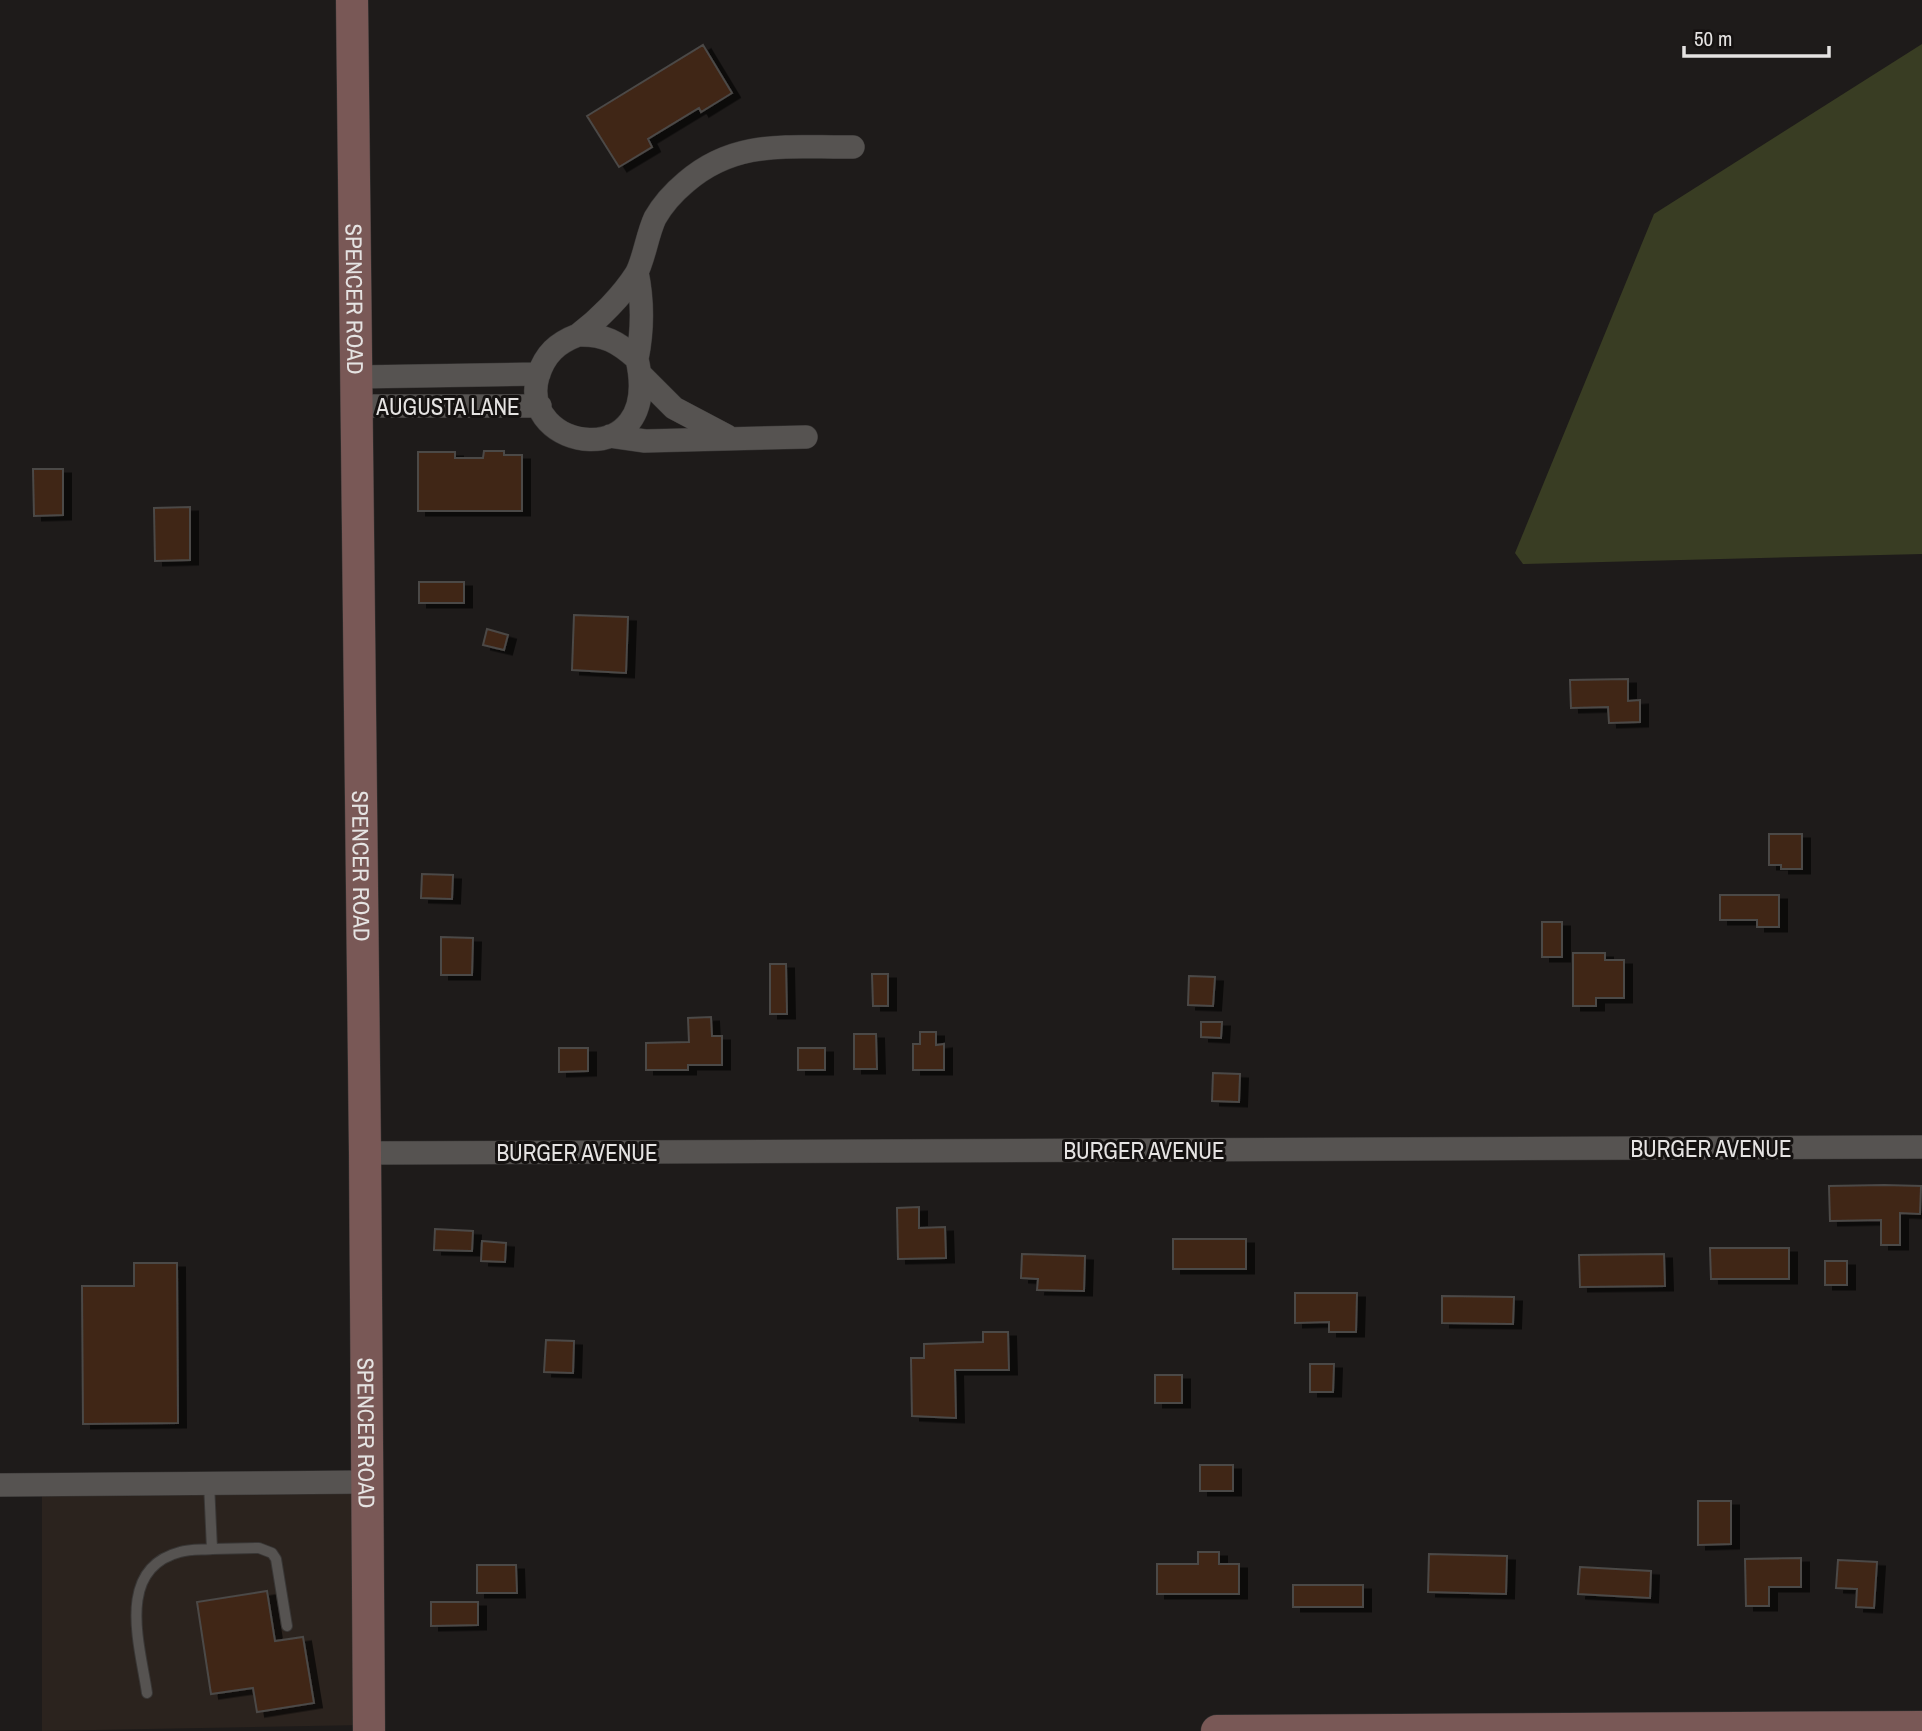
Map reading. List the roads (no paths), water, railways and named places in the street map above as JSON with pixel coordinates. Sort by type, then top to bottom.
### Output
[{"type":"street","name":"SPENCER ROAD","points":[[352,0],[369,1731]]},
{"type":"street","points":[[637,272],[643,298],[639,367],[642,394],[637,412],[626,426],[610,436],[592,441],[574,438],[558,430],[545,417],[540,406],[537,381],[541,365],[550,352],[563,341],[578,335],[599,319],[637,272],[656,218],[674,192],[699,171],[727,156],[759,148],[853,147]]},
{"type":"street","points":[[578,335],[611,339],[674,408],[730,437]]},
{"type":"street","name":"AUGUSTA LANE","points":[[356,392],[539,374]]},
{"type":"street","name":"AUGUSTA LANE","points":[[356,392],[540,406]]},
{"type":"street","points":[[610,436],[645,441],[806,437]]},
{"type":"street","name":"BURGER AVENUE","points":[[365,1153],[1922,1147]]},
{"type":"street","points":[[0,1485],[367,1482]]},
{"type":"street","points":[[1217,1731],[1922,1727]]},
{"type":"lane","points":[[209,1483],[212,1549]]},
{"type":"lane","points":[[146,1693],[136,1608],[141,1581],[153,1567],[174,1554],[212,1549],[259,1548],[272,1553],[276,1559],[287,1626]]}]
